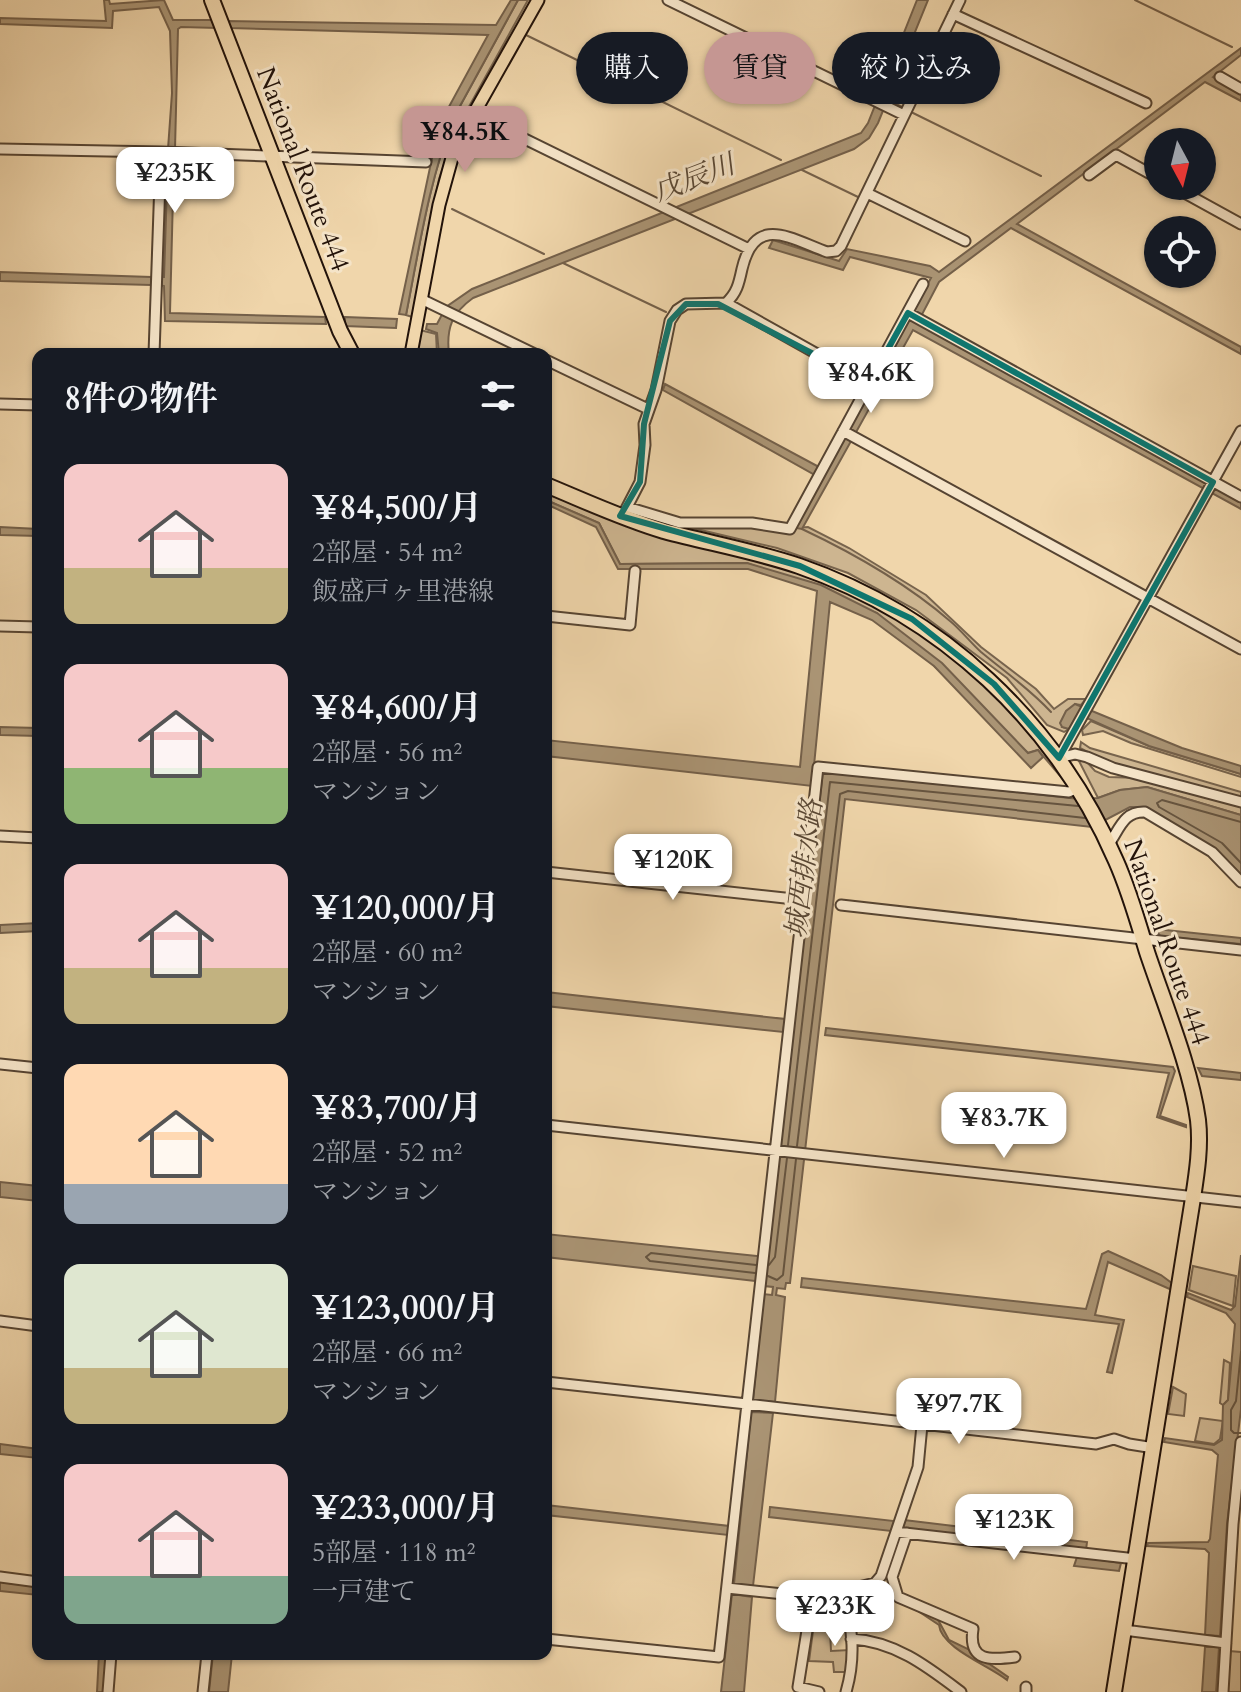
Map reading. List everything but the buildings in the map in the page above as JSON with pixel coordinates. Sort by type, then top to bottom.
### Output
[{"type":"highway","name":"National Route 444","points":[[212,0],[349,348]]},
{"type":"highway","name":"National Route 444","points":[[552,487],[624,511],[663,531],[800,566],[855,588],[912,619],[994,684],[1059,758],[1106,839],[1129,895],[1183,1063],[1198,1119],[1199,1155],[1114,1692]]},
{"type":"main road","points":[[412,348],[455,147],[538,0]]},
{"type":"street","points":[[668,0],[888,107],[906,111]]},
{"type":"street","points":[[726,303],[738,287],[749,249],[763,235],[775,233],[827,252],[836,251],[841,246],[960,0]]},
{"type":"street","points":[[953,14],[1146,103]]},
{"type":"street","points":[[1220,77],[1241,89]]},
{"type":"street","points":[[472,113],[749,249]]},
{"type":"street","points":[[0,149],[426,162]]},
{"type":"street","points":[[154,348],[161,152]]},
{"type":"street","points":[[1089,175],[1116,155],[1144,170]]},
{"type":"street","points":[[867,193],[965,241]]},
{"type":"street","points":[[1197,200],[1241,224]]},
{"type":"street","points":[[869,383],[726,303],[686,304],[677,310],[670,321],[656,390],[644,424],[645,445],[640,482],[624,511],[680,523],[752,523],[790,529],[923,284]]},
{"type":"street","points":[[421,299],[523,348]]},
{"type":"street","points":[[908,313],[1241,497]]},
{"type":"street","points":[[552,363],[648,409]]},
{"type":"street","points":[[0,404],[32,405]]},
{"type":"street","points":[[843,431],[1241,649]]},
{"type":"street","points":[[1059,758],[1241,431]]},
{"type":"street","points":[[552,617],[630,625],[635,571]]},
{"type":"street","points":[[0,626],[32,627]]},
{"type":"street","points":[[1059,758],[1075,754],[1113,768],[1241,802]]},
{"type":"street","points":[[552,1640],[719,1657],[737,1589],[747,1404],[818,767],[1069,792],[1079,790]]},
{"type":"street","points":[[1106,839],[1126,816],[1133,812],[1145,812],[1212,852],[1241,882]]},
{"type":"street","points":[[0,836],[32,838]]},
{"type":"street","points":[[552,873],[803,900]]},
{"type":"street","points":[[841,905],[1241,950]]},
{"type":"street","points":[[0,1064],[32,1067]]},
{"type":"street","points":[[552,1126],[1241,1202]]},
{"type":"street","points":[[0,1321],[32,1325]]},
{"type":"street","points":[[552,1383],[1096,1444],[1114,1439],[1154,1448]]},
{"type":"street","points":[[737,1589],[840,1600],[850,1589],[875,1583],[881,1576],[918,1467],[922,1425]]},
{"type":"street","points":[[1223,1692],[1241,1442]]},
{"type":"street","points":[[896,1532],[1136,1559]]},
{"type":"street","points":[[907,1533],[892,1577],[898,1597],[971,1627],[974,1651],[985,1657],[1015,1657]]},
{"type":"street","points":[[0,1577],[32,1581]]},
{"type":"street","points":[[812,1599],[798,1687],[819,1692]]},
{"type":"street","points":[[840,1600],[845,1607],[851,1639],[851,1674],[846,1692]]},
{"type":"street","points":[[1124,1630],[1226,1643]]},
{"type":"street","points":[[851,1639],[911,1655],[961,1692]]},
{"type":"street","points":[[108,1692],[111,1660]]},
{"type":"street","points":[[203,1692],[206,1660]]},
{"type":"highlighted area","points":[[686,304],[718,304],[869,383],[908,313],[1213,482],[1059,758],[994,684],[912,619],[800,566],[620,516],[640,482],[644,424],[670,321]]},
{"type":"shaded area","points":[[518,0],[528,0],[455,132],[439,179],[412,317],[406,315],[445,141],[454,117]]},
{"type":"shaded area","points":[[168,156],[164,277],[160,277],[164,157]]},
{"type":"shaded area","points":[[420,330],[436,334],[437,348],[418,348]]},
{"type":"shaded area","points":[[552,493],[795,571],[885,609],[930,637],[996,694],[1034,737],[1067,784],[1038,750],[1028,753],[877,613],[747,563],[620,564],[599,523],[552,503]]},
{"type":"shaded area","points":[[684,526],[749,527],[791,532],[796,528],[808,527],[926,595],[981,647],[1036,689],[1054,709],[1068,699],[1086,699],[1081,705],[1075,704],[1062,727],[1069,729],[1064,732],[1047,725],[1007,678],[916,610],[848,573],[777,548]]},
{"type":"shaded area","points":[[1091,721],[1149,746],[1241,774],[1241,777],[1131,743],[1103,731],[1083,735],[1082,730]]},
{"type":"shaded area","points":[[1081,742],[1090,748],[1241,792],[1241,798],[1110,764],[1080,748]]},
{"type":"shaded area","points":[[1085,760],[1095,771],[1109,777],[1141,778],[1241,807],[1241,815],[1147,787],[1120,790],[1098,798],[1079,761]]},
{"type":"shaded area","points":[[1193,1266],[1236,1276],[1233,1306],[1189,1290]]},
{"type":"shaded area","points":[[1224,1360],[1230,1363],[1228,1400],[1223,1405],[1220,1403]]},
{"type":"shaded area","points":[[1173,1387],[1186,1394],[1184,1416],[1168,1414]]},
{"type":"shaded area","points":[[1200,1418],[1223,1421],[1220,1439],[1214,1444],[1195,1441]]},
{"type":"shaded area","points":[[813,1631],[830,1631],[831,1651],[850,1650],[849,1672],[834,1672],[833,1662],[809,1661]]},
{"type":"shaded area","points":[[1229,1651],[1241,1652],[1241,1692],[1226,1692]]},
{"type":"water","points":[[104,0],[109,0],[110,4],[164,0],[173,20],[214,20],[217,28],[178,29],[175,149],[168,149],[172,93],[170,31],[159,7],[113,11],[112,28],[0,24],[0,18],[106,21]]},
{"type":"water","points":[[511,0],[518,0],[454,117],[445,141],[406,315],[399,314],[439,125],[488,35],[230,28],[227,21],[496,25]]},
{"type":"water","points":[[917,0],[928,0],[915,32],[904,32]]},
{"type":"water","points":[[1241,48],[1241,55],[1213,77],[1241,93],[1241,101],[1205,82],[1017,224],[1241,347],[1241,354],[1011,228],[939,282],[918,322],[1241,500],[1241,509],[913,330],[802,529],[796,528],[931,278],[850,257],[843,270],[769,248],[773,240],[839,261],[847,249],[930,266],[939,272]]},
{"type":"water","points":[[876,104],[886,104],[869,138],[854,149],[473,298],[455,315],[449,348],[438,348],[437,333],[426,329],[427,324],[437,324],[446,307],[472,289],[861,133]]},
{"type":"water","points":[[168,156],[174,156],[170,313],[325,317],[326,324],[165,321],[164,286],[159,285],[160,277],[164,277]]},
{"type":"water","points":[[0,272],[151,277],[151,285],[0,281]]},
{"type":"water","points":[[345,317],[397,319],[396,328],[345,326]]},
{"type":"water","points":[[665,384],[819,467],[815,475],[663,390]]},
{"type":"water","points":[[552,503],[599,523],[620,564],[747,563],[821,585],[877,613],[942,663],[1028,753],[1038,750],[1043,757],[1031,768],[934,666],[872,620],[830,602],[812,786],[552,757],[552,741],[800,767],[817,591],[748,569],[618,569],[596,527],[552,507]]},
{"type":"water","points":[[0,527],[32,529],[32,536],[0,535]]},
{"type":"water","points":[[1075,704],[1182,748],[1241,766],[1241,774],[1149,746],[1078,714],[1069,729],[1062,727],[1060,723],[1066,711]]},
{"type":"water","points":[[0,727],[32,728],[32,736],[0,735]]},
{"type":"water","points":[[823,771],[1079,799],[1147,787],[1241,815],[1241,875],[1217,850],[1144,807],[1130,807],[1092,827],[845,799],[790,1283],[786,1283],[785,1289],[777,1288],[776,1295],[785,1297],[775,1402],[753,1400],[763,1294],[772,1295],[773,1287],[764,1286],[764,1282],[552,1258],[552,1235],[767,1257]]},
{"type":"water","points":[[32,923],[32,931],[0,933],[0,925]]},
{"type":"water","points":[[1156,929],[1241,938],[1241,944],[1160,936]]},
{"type":"water","points":[[552,993],[785,1019],[783,1032],[552,1007]]},
{"type":"water","points":[[826,1028],[1173,1067],[1175,1071],[1160,1116],[1186,1127],[1157,1117],[1169,1073],[825,1035]]},
{"type":"water","points":[[1198,1068],[1241,1073],[1241,1080],[1202,1076]]},
{"type":"water","points":[[0,1182],[32,1185],[32,1200],[0,1197]]},
{"type":"water","points":[[1108,1251],[1161,1275],[1173,1284],[1172,1290],[1108,1262],[1095,1315],[1124,1320],[1112,1373],[1107,1372],[1119,1324],[801,1287],[802,1278],[1086,1309],[1102,1254]]},
{"type":"water","points":[[1241,1255],[1241,1409],[1227,1524],[1220,1636],[1205,1635],[1209,1553],[1205,1549],[1147,1546],[1148,1543],[1208,1542],[1210,1539],[1218,1455],[1212,1450],[1164,1442],[1165,1438],[1214,1445],[1222,1440],[1223,1405],[1228,1400],[1235,1324],[1226,1313],[1187,1297],[1188,1293],[1231,1310],[1235,1306]]},
{"type":"water","points":[[751,1412],[773,1413],[753,1586],[734,1584]]},
{"type":"water","points":[[0,1444],[32,1448],[32,1457],[0,1454]]},
{"type":"water","points":[[552,1506],[729,1526],[728,1535],[552,1516]]},
{"type":"water","points":[[770,1507],[894,1521],[891,1531],[769,1517]]},
{"type":"water","points":[[904,1520],[1087,1542],[1086,1550],[901,1528]]},
{"type":"water","points":[[1077,1557],[1121,1563],[1119,1571],[1074,1566]]},
{"type":"water","points":[[0,1582],[32,1586],[32,1594],[0,1591]]},
{"type":"water","points":[[732,1594],[752,1597],[744,1692],[721,1692]]},
{"type":"water","points":[[920,1608],[936,1616],[949,1640],[968,1649],[1008,1677],[1007,1680],[957,1649],[942,1633],[939,1625],[918,1611]]},
{"type":"water","points":[[1205,1647],[1219,1647],[1216,1692],[1202,1692]]},
{"type":"water","points":[[99,1660],[107,1660],[104,1692],[97,1692]]},
{"type":"water","points":[[212,1660],[231,1660],[228,1692],[209,1692]]},
{"type":"waterway","points":[[1135,0],[1232,47]]},
{"type":"waterway","name":"戊辰川","points":[[526,35],[781,160]]},
{"type":"waterway","points":[[896,104],[904,108]]},
{"type":"waterway","points":[[909,111],[1041,176]]},
{"type":"waterway","points":[[802,170],[858,197]]},
{"type":"waterway","points":[[452,209],[544,254]]},
{"type":"waterway","points":[[563,263],[666,312]]},
{"type":"waterway","points":[[802,529],[861,559],[916,594],[1051,712]]},
{"type":"water label","name":"城西排水路","points":[[804,869]]}]
